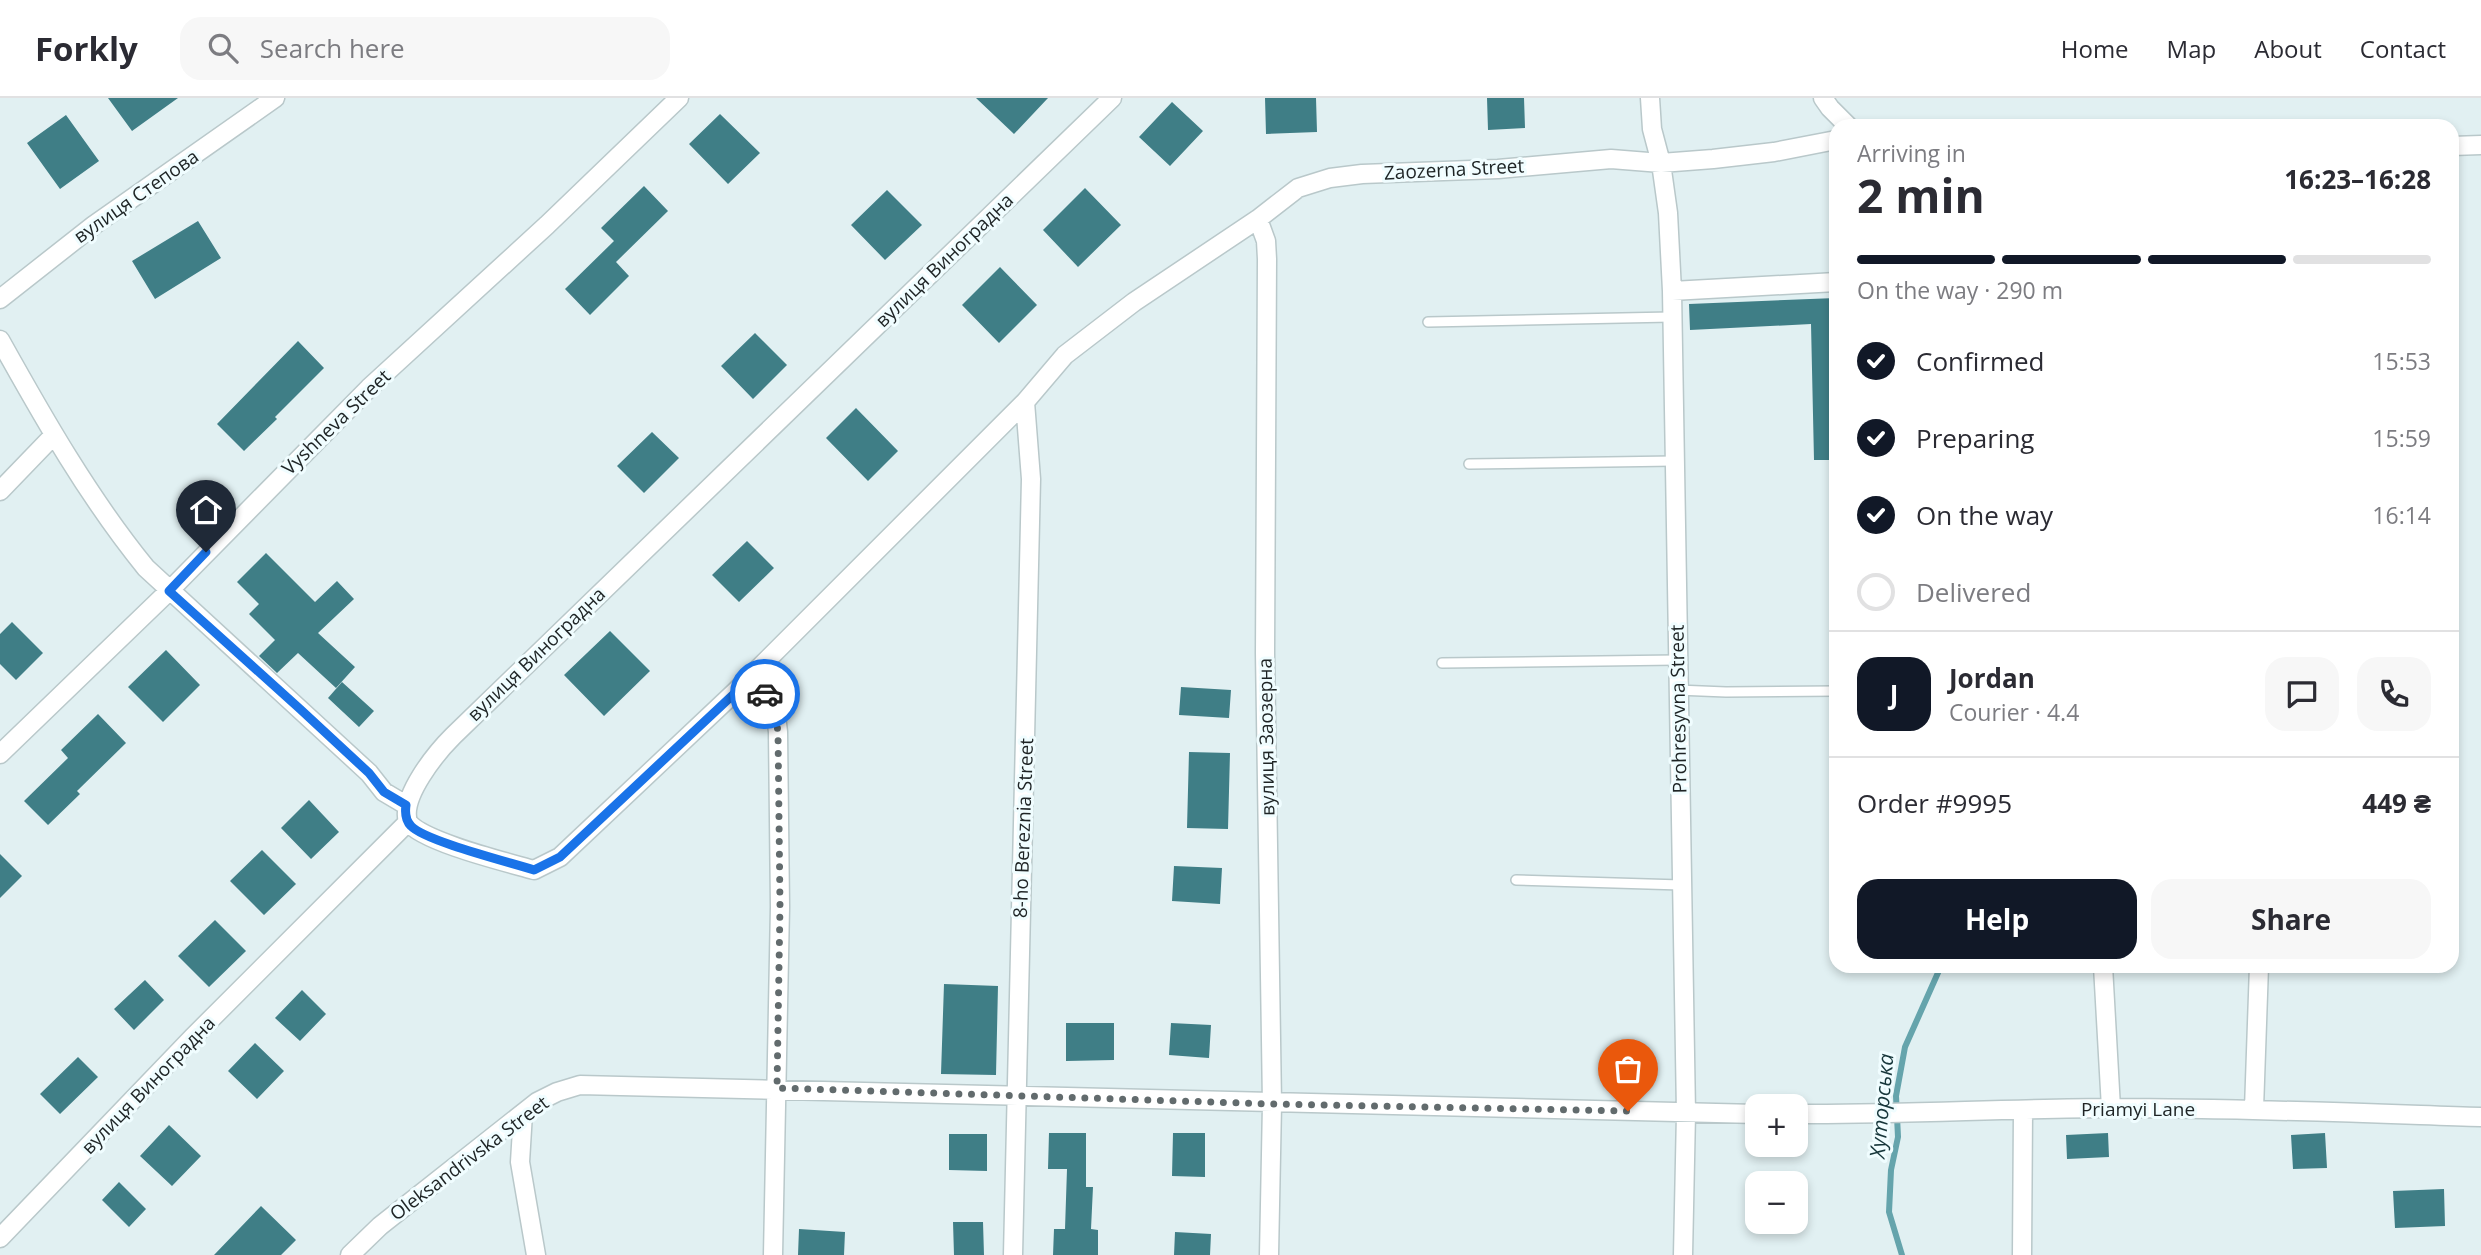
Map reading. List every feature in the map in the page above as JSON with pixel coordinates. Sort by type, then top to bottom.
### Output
[{"type":"street","name":"вулиця Степова","points":[[0,299],[94,225],[275,98]]},
{"type":"street","name":"Vyshneva Street","points":[[0,754],[169,591],[369,388],[547,225],[679,98]]},
{"type":"street","name":"вулиця Виноградна","points":[[0,1238],[407,813],[437,752],[1112,98]]},
{"type":"street","name":"Prohresyvna Street","points":[[1650,98],[1652,129],[1661,163],[1668,214],[1672,291],[1686,1113],[1683,1255]]},
{"type":"street","points":[[1823,98],[1842,119]]},
{"type":"street","name":"Zaozerna Street","points":[[0,340],[53,436],[129,547],[169,591],[369,773],[384,792],[407,813],[412,827],[446,843],[534,870],[545,867],[560,857],[736,692],[1025,402],[1065,355],[1134,302],[1258,219],[1298,188],[1331,178],[1362,173],[1498,169],[1611,159],[1661,163],[1774,152],[1829,141]]},
{"type":"street","points":[[2459,146],[2481,145]]},
{"type":"street","name":"вулиця Заозерна","points":[[1258,219],[1266,241],[1267,259],[1265,653],[1272,1104],[1269,1255]]},
{"type":"street","points":[[1672,291],[1829,282]]},
{"type":"street","name":"8-ho Bereznia Street","points":[[1013,1255],[1031,479],[1025,402]]},
{"type":"street","points":[[0,491],[53,436]]},
{"type":"street","points":[[736,692],[749,690],[765,694],[775,707],[778,733],[780,906],[773,1255]]},
{"type":"street","points":[[2103,973],[2111,1108]]},
{"type":"street","points":[[2254,1109],[2259,973]]},
{"type":"street","name":"Oleksandrivska Street","points":[[350,1255],[380,1226],[537,1102],[580,1085],[777,1088],[1272,1104]]},
{"type":"street","points":[[1272,1104],[1745,1114]]},
{"type":"street","name":"Priamyi Lane","points":[[1808,1114],[1907,1115],[2111,1108],[2254,1109],[2481,1117]]},
{"type":"street","points":[[2022,1255],[2023,1111]]},
{"type":"street","points":[[523,1113],[520,1126],[520,1162],[536,1255]]},
{"type":"lane","points":[[1428,322],[1671,317]]},
{"type":"lane","points":[[1469,464],[1674,461]]},
{"type":"lane","points":[[1442,663],[1677,660]]},
{"type":"lane","points":[[1677,690],[1829,691]]},
{"type":"lane","points":[[1516,880],[1681,885]]},
{"type":"building","points":[[108,98],[178,98],[132,131]]},
{"type":"building","points":[[976,98],[1048,98],[1014,134]]},
{"type":"building","points":[[1265,98],[1316,98],[1317,132],[1266,134]]},
{"type":"building","points":[[1487,98],[1524,98],[1525,128],[1488,130]]},
{"type":"building","points":[[1172,102],[1203,131],[1170,166],[1139,137]]},
{"type":"building","points":[[720,114],[760,153],[728,184],[689,144]]},
{"type":"building","points":[[66,115],[99,161],[60,189],[27,143]]},
{"type":"building","points":[[644,186],[668,211],[616,262],[629,276],[590,315],[565,289],[614,241],[601,228]]},
{"type":"building","points":[[1085,188],[1121,225],[1078,267],[1043,230]]},
{"type":"building","points":[[887,190],[922,225],[885,260],[851,225]]},
{"type":"building","points":[[198,221],[221,258],[155,299],[132,261]]},
{"type":"building","points":[[1000,267],[1037,305],[999,343],[962,305]]},
{"type":"building","points":[[1829,298],[1829,460],[1814,460],[1811,324],[1690,330],[1689,304]]},
{"type":"building","points":[[755,333],[787,365],[753,399],[721,366]]},
{"type":"building","points":[[298,341],[324,368],[244,451],[217,424]]},
{"type":"building","points":[[856,408],[898,451],[868,481],[826,438]]},
{"type":"building","points":[[652,432],[679,458],[644,493],[617,466]]},
{"type":"building","points":[[747,541],[774,568],[739,602],[712,575]]},
{"type":"building","points":[[266,553],[315,602],[337,581],[354,599],[318,633],[355,667],[336,688],[298,653],[277,673],[259,656],[275,640],[249,614],[259,604],[237,582]]},
{"type":"building","points":[[12,622],[43,653],[16,680],[0,664],[0,634]]},
{"type":"building","points":[[610,631],[650,671],[604,716],[564,675]]},
{"type":"building","points":[[166,650],[200,685],[163,722],[128,687]]},
{"type":"building","points":[[342,682],[374,711],[359,727],[328,698]]},
{"type":"building","points":[[1181,687],[1231,690],[1229,718],[1179,715]]},
{"type":"building","points":[[98,714],[126,743],[77,791],[80,794],[48,825],[24,801],[68,758],[61,750]]},
{"type":"building","points":[[1189,752],[1230,753],[1228,829],[1187,828]]},
{"type":"building","points":[[309,800],[339,832],[311,859],[281,828]]},
{"type":"building","points":[[262,850],[296,884],[264,915],[230,881]]},
{"type":"building","points":[[0,854],[22,876],[0,898]]},
{"type":"building","points":[[1174,866],[1222,868],[1220,904],[1172,901]]},
{"type":"building","points":[[215,920],[246,951],[209,987],[178,956]]},
{"type":"building","points":[[145,980],[164,1000],[134,1030],[114,1009]]},
{"type":"building","points":[[944,984],[998,986],[996,1075],[941,1074]]},
{"type":"building","points":[[302,990],[326,1014],[300,1041],[275,1018]]},
{"type":"building","points":[[1066,1023],[1114,1023],[1114,1060],[1066,1061]]},
{"type":"building","points":[[1171,1023],[1211,1025],[1209,1058],[1169,1055]]},
{"type":"building","points":[[255,1043],[284,1071],[257,1099],[228,1071]]},
{"type":"building","points":[[78,1057],[98,1077],[60,1114],[40,1094]]},
{"type":"building","points":[[169,1125],[201,1156],[172,1186],[140,1156]]},
{"type":"building","points":[[1049,1133],[1086,1133],[1086,1187],[1093,1187],[1091,1229],[1098,1230],[1098,1255],[1053,1255],[1054,1229],[1065,1229],[1067,1169],[1048,1169]]},
{"type":"building","points":[[1173,1133],[1205,1133],[1205,1177],[1172,1176]]},
{"type":"building","points":[[2108,1133],[2109,1157],[2067,1159],[2066,1135]]},
{"type":"building","points":[[2325,1133],[2327,1168],[2293,1169],[2291,1135]]},
{"type":"building","points":[[949,1134],[987,1134],[987,1171],[949,1170]]},
{"type":"building","points":[[119,1182],[146,1209],[129,1227],[102,1200]]},
{"type":"building","points":[[2444,1189],[2445,1226],[2395,1228],[2393,1191]]},
{"type":"building","points":[[261,1206],[296,1240],[281,1255],[214,1255]]},
{"type":"building","points":[[953,1222],[983,1222],[984,1255],[954,1255]]},
{"type":"building","points":[[799,1229],[845,1232],[844,1255],[798,1255]]},
{"type":"building","points":[[1175,1232],[1211,1234],[1210,1255],[1174,1255]]},
{"type":"waterway","name":"Хуторська","points":[[1902,1255],[1889,1212],[1891,1170],[1898,1137],[1896,1096],[1905,1047],[1938,973]]},
{"type":"way so far","points":[[765,694],[775,707],[778,733],[780,906],[777,1088],[1272,1104],[1628,1111]]},
{"type":"route","points":[[206,552],[169,591],[369,773],[384,792],[406,805],[405,814],[412,827],[446,843],[534,870],[545,867],[560,857],[736,692],[749,690],[765,694]]}]
